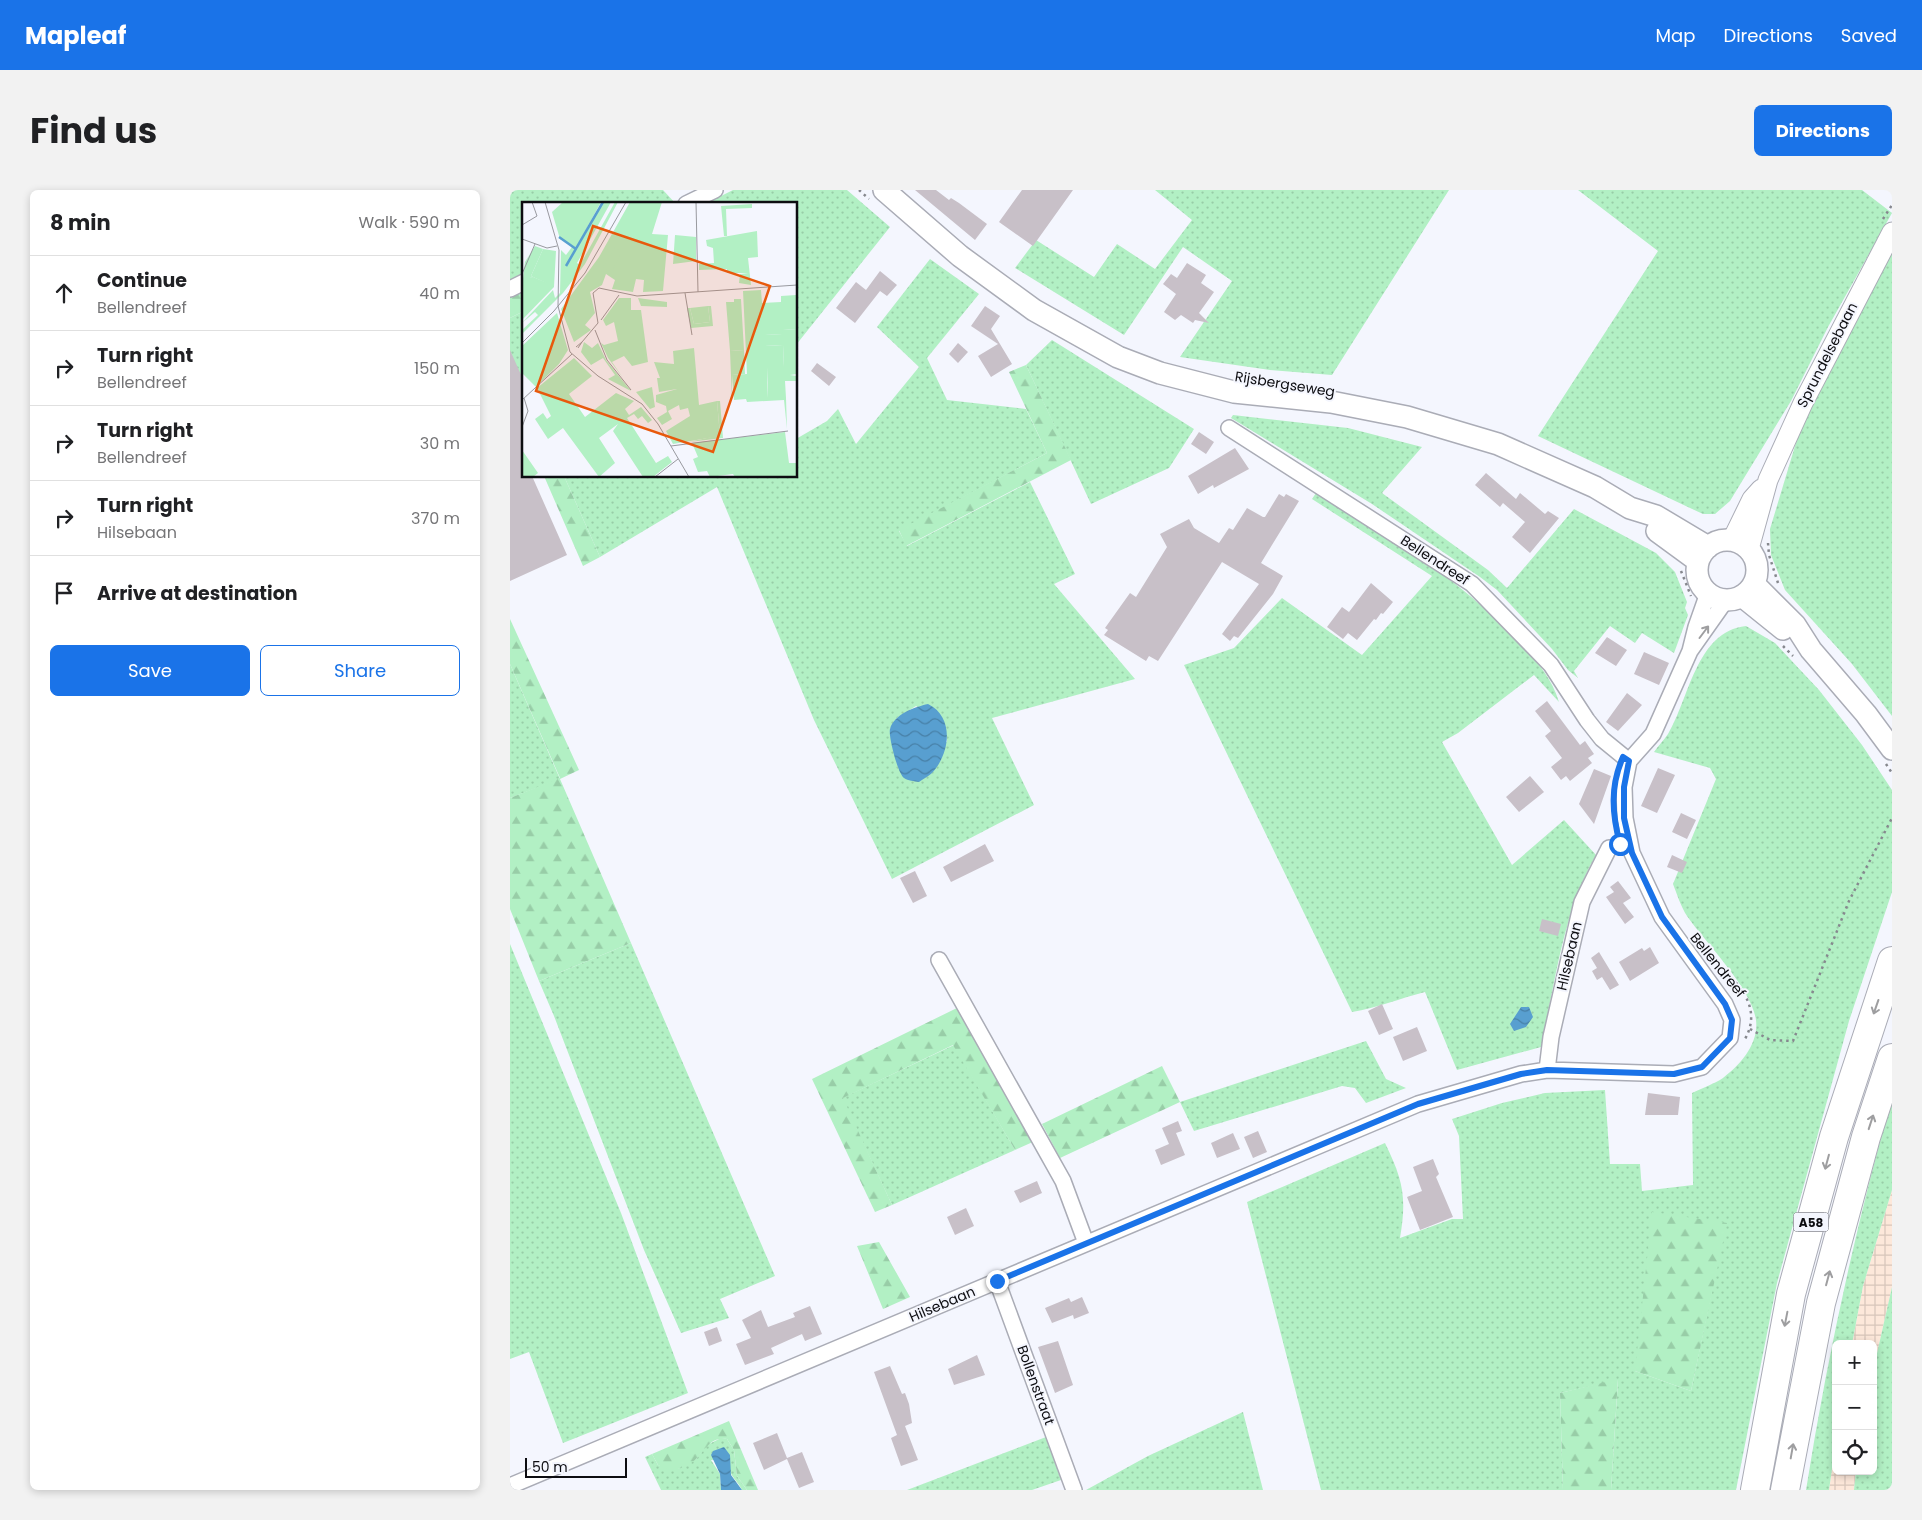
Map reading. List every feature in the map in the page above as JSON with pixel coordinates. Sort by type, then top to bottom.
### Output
[{"type":"highway","name":"A58","points":[[1755,1490],[1791,1294],[1834,1137],[1892,961]]},
{"type":"highway","name":"A58","points":[[1785,1490],[1821,1303],[1866,1137],[1892,1058]]},
{"type":"main road","name":"Rijsbergseweg","points":[[884,190],[960,256],[1034,310],[1118,357],[1160,373],[1234,392],[1331,402],[1407,417],[1498,444],[1595,487],[1630,508],[1650,526],[1695,558]]},
{"type":"main road","points":[[1725,595],[1757,566],[1740,545],[1723,540],[1695,558],[1699,579],[1811,650],[1866,714],[1892,749]]},
{"type":"street","points":[[690,202],[715,190]]},
{"type":"street","name":"Sprundelsebaan","points":[[1740,545],[1802,403],[1892,232]]},
{"type":"street","points":[[510,289],[522,283]]},
{"type":"street","name":"Bellendreef","points":[[1229,428],[1472,584],[1551,665],[1587,720],[1602,739],[1629,761],[1624,787],[1624,818],[1632,853],[1662,917],[1725,1004],[1732,1020],[1730,1038],[1715,1055]]},
{"type":"street","points":[[1629,761],[1653,734],[1690,651],[1698,621],[1725,595]]},
{"type":"street","name":"Hilsebaan","points":[[1547,1070],[1551,1037],[1582,902],[1609,848]]},
{"type":"street","points":[[939,960],[1063,1181],[1086,1243]]},
{"type":"street","name":"Hilsebaan","points":[[510,1486],[1418,1104],[1521,1074],[1547,1070],[1674,1074],[1702,1067],[1715,1055]]},
{"type":"street","name":"Bollenstraat","points":[[997,1281],[1074,1490]]},
{"type":"path","points":[[1767,536],[1769,555],[1782,591]]},
{"type":"path","points":[[1695,558],[1725,595]]},
{"type":"path","points":[[1750,1029],[1770,1040],[1793,1041],[1849,901],[1892,818]]},
{"type":"path","name":"Bellendreef","points":[[1702,949],[1736,983],[1752,1008],[1750,1029],[1742,1045]]},
{"type":"shaded area","points":[[1892,1190],[1892,1287],[1877,1353],[1877,1340],[1853,1340],[1863,1286]]},
{"type":"shaded area","points":[[1832,1469],[1832,1475],[1856,1475],[1854,1490],[1829,1490]]},
{"type":"green space","points":[[510,190],[663,190],[674,202],[522,202],[522,279],[510,285]]},
{"type":"green space","points":[[733,190],[847,190],[890,227],[798,342],[798,202],[709,202]]},
{"type":"green space","points":[[1155,190],[1449,190],[1332,375],[1270,370],[1180,357],[1232,281],[1183,247],[1124,335],[1015,268],[1036,240],[1094,277],[1117,244],[1155,269],[1192,220]]},
{"type":"green space","points":[[1578,190],[1862,190],[1892,213],[1828,327],[1791,401],[1730,501],[1715,514],[1703,514],[1538,436],[1658,251]]},
{"type":"green space","points":[[1892,251],[1892,716],[1852,664],[1785,590],[1771,555],[1770,529],[1798,436],[1818,392]]},
{"type":"green space","points":[[930,259],[979,294],[927,358],[947,400],[1026,409],[1047,453],[899,531],[907,546],[1030,482],[1075,574],[1054,584],[1135,679],[992,718],[1034,805],[892,879],[814,720],[717,487],[600,557],[565,478],[798,478],[798,438],[827,421],[838,409],[856,444],[919,367],[877,327]],"holes":[[[916,706],[945,724],[947,742],[890,729],[897,718]]]},
{"type":"green space","points":[[522,291],[522,312],[510,318],[510,296]]},
{"type":"green space","points":[[522,312],[522,382],[510,355],[510,318]]},
{"type":"green space","points":[[1052,340],[1194,429],[1169,468],[1091,504],[1026,365]]},
{"type":"green space","points":[[1026,365],[1071,460],[906,546],[899,530],[1047,453],[1009,372]]},
{"type":"green space","points":[[1233,415],[1348,428],[1422,447],[1382,493],[1488,570],[1507,588],[1574,509],[1656,553],[1675,572],[1687,602],[1685,608],[1688,615],[1674,653],[1642,633],[1635,643],[1610,626],[1574,671],[1578,678],[1568,670],[1552,649],[1497,590],[1480,577],[1372,504],[1231,418]]},
{"type":"green space","points":[[545,478],[565,478],[600,557],[583,566]]},
{"type":"green space","points":[[1318,490],[1419,556],[1443,574],[1511,634],[1533,657],[1551,682],[1559,702],[1534,675],[1458,733],[1442,742],[1512,865],[1564,820],[1596,855],[1575,900],[1561,948],[1541,1047],[1457,1070],[1425,992],[1352,1012],[1184,665],[1234,648],[1282,598],[1362,655],[1432,576],[1312,499]]},
{"type":"green space","points":[[510,619],[579,770],[560,779],[631,943],[539,981],[510,909],[510,798],[560,778],[510,664]]},
{"type":"green space","points":[[1746,626],[1775,643],[1819,690],[1862,745],[1892,790],[1892,892],[1849,1021],[1777,1283],[1736,1490],[1611,1490],[1618,1380],[1560,1393],[1563,1490],[1321,1490],[1247,1202],[1385,1143],[1396,1168],[1402,1189],[1403,1211],[1400,1238],[1452,1219],[1463,1219],[1459,1136],[1452,1119],[1502,1103],[1545,1093],[1605,1090],[1610,1164],[1640,1164],[1642,1191],[1693,1185],[1692,1093],[1723,1078],[1736,1067],[1751,1045],[1756,1029],[1756,1020],[1753,1008],[1746,994],[1727,966],[1687,916],[1673,884],[1716,779],[1710,768],[1654,752],[1668,734],[1696,669],[1705,653],[1716,640],[1729,631]],"holes":[[[1726,1223],[1691,1391],[1635,1371]]]},
{"type":"green space","points":[[510,664],[560,779],[510,798]]},
{"type":"green space","points":[[631,943],[775,1276],[720,1299],[729,1318],[681,1333],[644,1250],[539,981]]},
{"type":"green space","points":[[510,944],[621,1213],[688,1393],[563,1443],[529,1352],[510,1359]]},
{"type":"green space","points":[[959,1007],[1035,1141],[1015,1150],[953,1045],[843,1098],[892,1205],[875,1212],[812,1079]]},
{"type":"green space","points":[[1366,1041],[1386,1079],[1406,1088],[1366,1103],[1355,1088],[1342,1086],[1194,1131],[1180,1102]]},
{"type":"green space","points":[[954,1045],[1015,1150],[892,1205],[842,1098]]},
{"type":"green space","points":[[1162,1066],[1180,1102],[1060,1158],[1042,1124]]},
{"type":"green space","points":[[1892,1097],[1892,1190],[1863,1286],[1853,1340],[1833,1340],[1843,1292],[1866,1194]]},
{"type":"green space","points":[[1652,1212],[1727,1223],[1691,1391],[1635,1371]]},
{"type":"green space","points":[[879,1242],[910,1297],[883,1309],[857,1246]]},
{"type":"green space","points":[[1892,1287],[1892,1490],[1854,1490],[1856,1475],[1877,1475],[1877,1353]]},
{"type":"green space","points":[[1832,1346],[1832,1469],[1829,1490],[1806,1490],[1814,1440]]},
{"type":"green space","points":[[1618,1379],[1611,1490],[1563,1490],[1560,1393]]},
{"type":"green space","points":[[1243,1412],[1263,1490],[1086,1490],[1148,1456]]},
{"type":"green space","points":[[729,1421],[758,1490],[747,1490],[737,1476],[734,1450],[727,1439],[712,1442],[696,1459],[671,1471],[658,1465],[652,1454]]},
{"type":"green space","points":[[1046,1437],[1061,1480],[1032,1490],[907,1490]]},
{"type":"green space","points":[[721,1438],[727,1439],[734,1450],[737,1476],[747,1490],[742,1490],[731,1473],[730,1459],[711,1460],[720,1474],[721,1490],[661,1490],[645,1457],[652,1454],[658,1465],[678,1469],[696,1459],[707,1445]]},
{"type":"water","points":[[928,704],[937,710],[943,718],[947,736],[946,746],[943,756],[932,773],[919,782],[904,778],[899,770],[892,747],[890,729],[900,715],[911,709]]},
{"type":"water","points":[[1521,1007],[1529,1007],[1533,1017],[1526,1027],[1514,1031],[1510,1024]]},
{"type":"water","points":[[724,1447],[730,1455],[731,1475],[742,1490],[721,1490],[720,1474],[711,1455],[713,1451]]},
{"type":"building","points":[[915,190],[936,190],[949,200],[951,198],[959,203],[987,224],[975,240]]},
{"type":"building","points":[[1022,190],[1073,190],[1033,246],[999,222]]},
{"type":"building","points":[[1187,263],[1206,275],[1201,283],[1214,292],[1199,313],[1209,323],[1195,320],[1193,323],[1181,315],[1175,320],[1164,312],[1176,294],[1163,284],[1171,274],[1177,278]]},
{"type":"building","points":[[880,271],[897,285],[887,296],[880,291],[855,323],[836,308],[856,282],[866,290]]},
{"type":"building","points":[[985,306],[1000,316],[991,329],[1012,364],[991,377],[978,356],[998,344],[971,326]]},
{"type":"building","points":[[958,343],[968,352],[958,363],[949,354]]},
{"type":"building","points":[[510,350],[522,377],[522,478],[533,478],[567,555],[510,581]]},
{"type":"building","points":[[817,363],[836,377],[829,386],[811,371]]},
{"type":"building","points":[[1199,432],[1214,442],[1206,454],[1191,444]]},
{"type":"building","points":[[1235,448],[1249,469],[1214,488],[1213,485],[1198,494],[1188,476]]},
{"type":"building","points":[[1486,473],[1516,499],[1520,493],[1545,514],[1548,511],[1559,518],[1530,553],[1512,537],[1525,522],[1503,503],[1500,507],[1475,485]]},
{"type":"building","points":[[1279,494],[1284,497],[1286,494],[1299,501],[1261,563],[1283,576],[1273,594],[1238,638],[1234,636],[1230,641],[1222,634],[1259,584],[1222,562],[1158,661],[1149,656],[1146,661],[1104,635],[1108,630],[1105,628],[1130,593],[1136,597],[1167,547],[1160,534],[1189,519],[1194,528],[1219,543],[1229,528],[1233,530],[1247,508],[1265,517]]},
{"type":"building","points":[[1371,583],[1393,602],[1383,614],[1381,613],[1376,620],[1374,619],[1357,640],[1348,633],[1343,639],[1327,627],[1342,607],[1349,612]]},
{"type":"building","points":[[1607,637],[1627,650],[1616,666],[1595,653]]},
{"type":"building","points":[[1644,652],[1669,663],[1659,685],[1634,674]]},
{"type":"building","points":[[1627,693],[1642,705],[1618,731],[1606,722]]},
{"type":"building","points":[[1547,701],[1580,745],[1585,741],[1594,754],[1588,758],[1592,763],[1570,781],[1566,776],[1561,780],[1551,767],[1562,758],[1545,736],[1551,731],[1535,711]]},
{"type":"building","points":[[1658,768],[1675,775],[1657,813],[1641,806]]},
{"type":"building","points":[[1594,769],[1611,776],[1594,824],[1579,804]]},
{"type":"building","points":[[1530,776],[1544,792],[1519,812],[1506,797]]},
{"type":"building","points":[[1681,813],[1696,820],[1687,839],[1672,832]]},
{"type":"building","points":[[985,844],[994,861],[951,882],[943,867]]},
{"type":"building","points":[[1672,855],[1687,862],[1682,873],[1667,867]]},
{"type":"building","points":[[915,871],[927,896],[913,903],[900,878]]},
{"type":"building","points":[[1618,881],[1631,898],[1623,903],[1634,917],[1625,924],[1606,897],[1614,892],[1610,887]]},
{"type":"building","points":[[1542,919],[1561,924],[1558,936],[1539,931]]},
{"type":"building","points":[[1650,947],[1659,963],[1630,981],[1619,962],[1642,948],[1644,951]]},
{"type":"building","points":[[1599,952],[1619,985],[1610,990],[1602,977],[1597,980],[1592,971],[1597,968],[1591,958]]},
{"type":"building","points":[[1382,1004],[1393,1029],[1379,1035],[1368,1011]]},
{"type":"building","points":[[1417,1027],[1427,1051],[1403,1061],[1393,1037]]},
{"type":"building","points":[[1648,1093],[1680,1097],[1678,1115],[1645,1115]]},
{"type":"building","points":[[1178,1121],[1182,1131],[1176,1133],[1185,1155],[1161,1165],[1155,1150],[1169,1144],[1162,1128]]},
{"type":"building","points":[[1258,1131],[1267,1152],[1253,1158],[1244,1137]]},
{"type":"building","points":[[1233,1133],[1240,1149],[1217,1158],[1211,1143]]},
{"type":"building","points":[[1433,1159],[1439,1174],[1436,1177],[1453,1217],[1420,1230],[1407,1197],[1422,1191],[1413,1167]]},
{"type":"building","points":[[1037,1181],[1042,1193],[1020,1203],[1014,1191]]},
{"type":"building","points":[[966,1208],[974,1226],[955,1235],[947,1217]]},
{"type":"building","points":[[1082,1297],[1089,1313],[1074,1319],[1073,1315],[1052,1323],[1045,1308],[1069,1298],[1071,1302]]},
{"type":"building","points":[[810,1306],[822,1334],[805,1341],[802,1334],[771,1348],[774,1354],[745,1365],[736,1344],[751,1338],[742,1320],[761,1310],[768,1327],[795,1317],[793,1313]]},
{"type":"building","points":[[717,1327],[722,1341],[709,1346],[704,1332]]},
{"type":"building","points":[[1058,1341],[1073,1385],[1055,1393],[1038,1347]]},
{"type":"building","points":[[977,1355],[985,1375],[954,1385],[948,1369]]},
{"type":"building","points":[[890,1366],[902,1394],[905,1393],[909,1404],[912,1423],[905,1426],[918,1460],[901,1466],[891,1438],[897,1435],[874,1372]]},
{"type":"building","points":[[777,1433],[787,1458],[802,1452],[814,1482],[799,1488],[787,1459],[764,1470],[753,1443]]},
{"type":"route","points":[[997,1281],[1418,1104],[1521,1074],[1547,1070],[1674,1074],[1702,1067],[1730,1038],[1732,1020],[1725,1004],[1662,917],[1632,853],[1624,818],[1624,787],[1629,761],[1623,757],[1617,770],[1612,815],[1620,844]]}]
